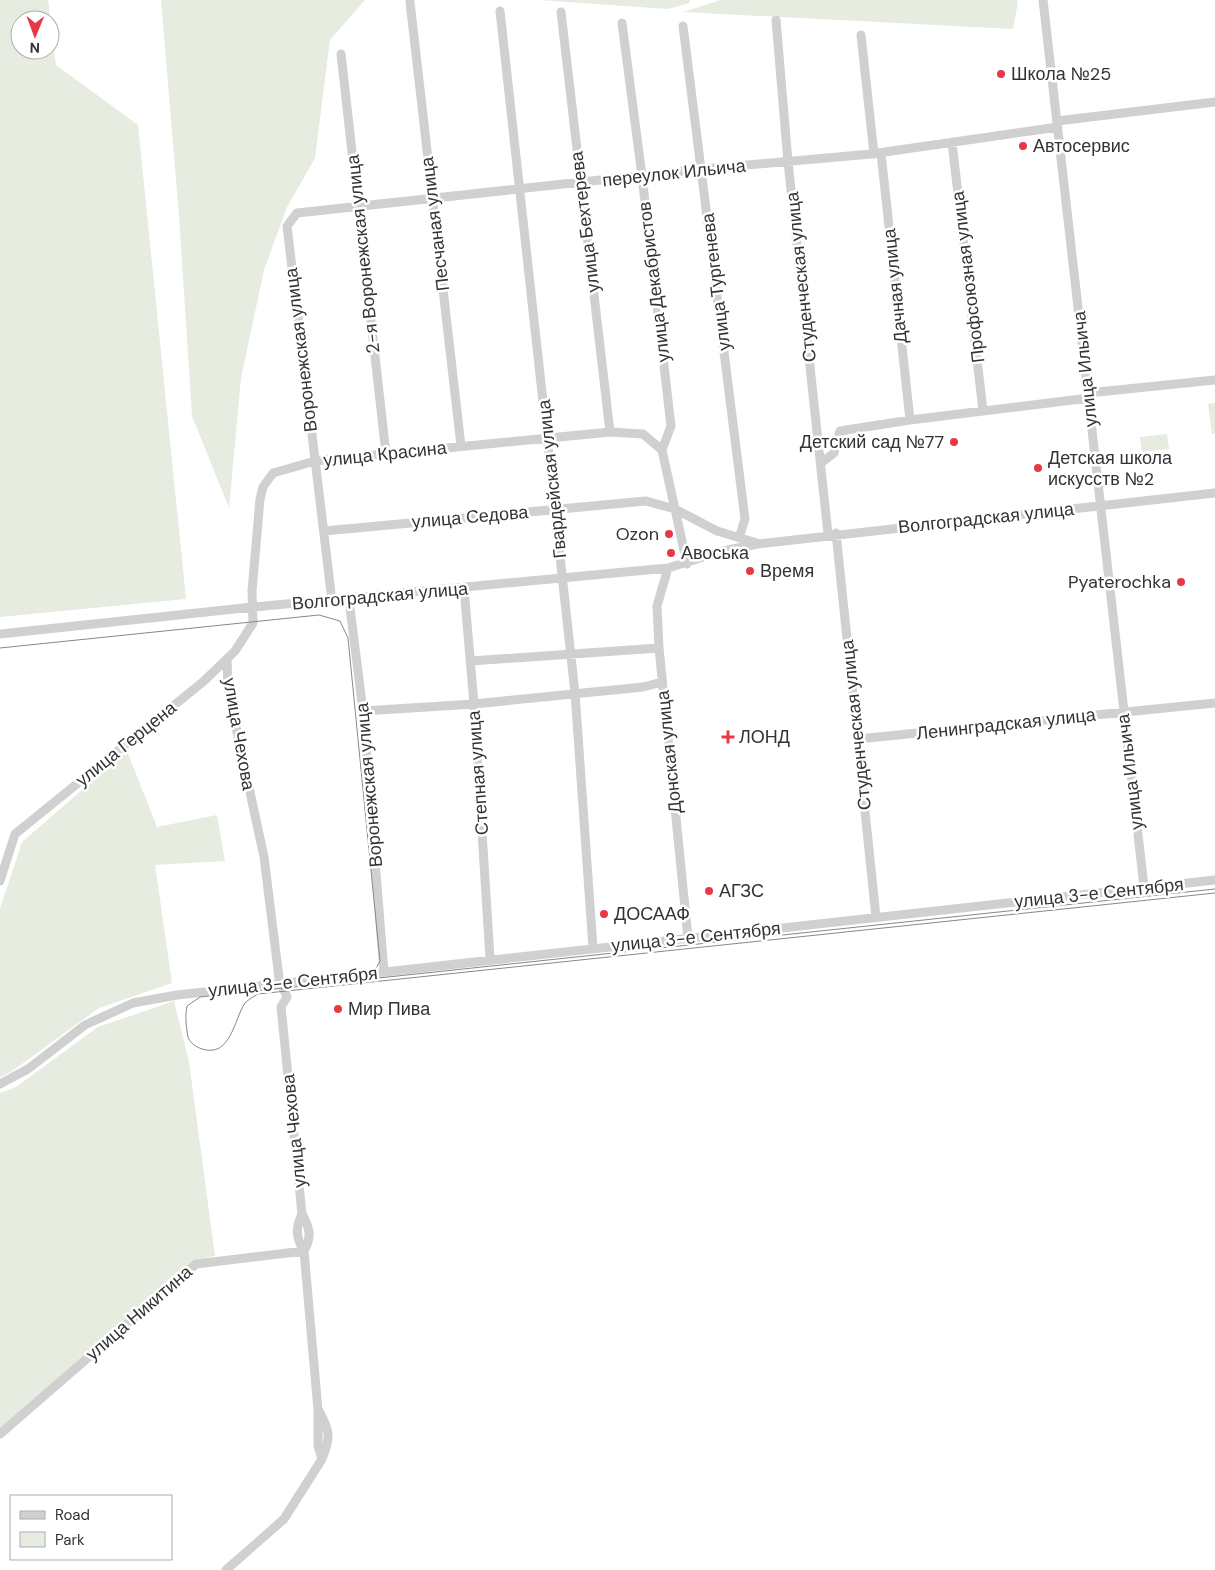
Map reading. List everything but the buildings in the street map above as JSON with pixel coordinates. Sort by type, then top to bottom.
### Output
[{"type":"street","name":"улица Ильича","points":[[1043,0],[1122,713],[1144,887]]},
{"type":"street","name":"Песчаная улица","points":[[410,2],[461,446]]},
{"type":"street","name":"Гвардейская улица","points":[[500,11],[575,693],[593,948]]},
{"type":"street","name":"улица Бехтерева","points":[[561,12],[610,432]]},
{"type":"street","name":"Студенческая улица","points":[[776,20],[788,162],[821,463],[858,739],[876,917]]},
{"type":"street","name":"улица Декабристов","points":[[622,23],[671,426],[662,450]]},
{"type":"street","name":"улица Тургенева","points":[[683,26],[744,519],[739,538]]},
{"type":"street","name":"Дачная улица","points":[[861,35],[878,153],[910,420]]},
{"type":"street","name":"2-я Воронежская улица","points":[[341,54],[386,454]]},
{"type":"street","name":"переулок Ильича","points":[[290,218],[297,212],[702,169],[878,153],[1058,124],[1215,102]]},
{"type":"street","name":"Профсоюзная улица","points":[[952,142],[983,411]]},
{"type":"street","name":"Воронежская улица","points":[[290,218],[286,226],[332,601]]},
{"type":"street","points":[[821,463],[834,453],[840,431],[1088,395],[1215,380]]},
{"type":"street","name":"улица Красина","points":[[253,607],[252,591],[260,499],[263,487],[270,476],[277,471],[315,461],[610,432],[637,433],[652,440],[662,450]]},
{"type":"street","points":[[662,450],[688,564]]},
{"type":"street","name":"Волгоградская улица","points":[[0,634],[253,607],[349,600],[668,568],[688,564],[723,551],[758,544],[832,534],[1215,493]]},
{"type":"street","name":"улица Седова","points":[[324,531],[646,502],[674,509]]},
{"type":"street","name":"Волгоградская улица","points":[[674,509],[705,526],[758,544]]},
{"type":"street","name":"Донская улица","points":[[668,568],[657,606],[659,648],[688,938]]},
{"type":"street","name":"Степная улица","points":[[464,588],[474,704],[490,959]]},
{"type":"street","name":"Воронежская улица","points":[[349,600],[364,711],[384,972]]},
{"type":"street","name":"улица Герцена","points":[[0,881],[15,834],[204,681],[228,659],[253,623],[253,607]]},
{"type":"street","points":[[470,662],[659,648]]},
{"type":"street","name":"улица Чехова","points":[[226,1570],[284,1520],[322,1459],[318,1446],[316,1427],[318,1410],[304,1251],[298,1242],[296,1226],[302,1214],[281,1007],[287,997],[279,978],[272,938],[264,857],[228,690],[228,659]]},
{"type":"street","points":[[364,711],[474,704],[643,687],[662,682]]},
{"type":"street","name":"Ленинградская улица","points":[[858,739],[1215,703]]},
{"type":"street","name":"улица 3-е Сентября","points":[[0,1084],[28,1069],[85,1024],[133,1003],[177,994],[282,984],[490,959],[1215,880]]},
{"type":"street","name":"улица Никитина","points":[[0,1434],[196,1264],[304,1251]]},
{"type":"green space","points":[[0,0],[48,0],[49,10],[10,10],[10,60],[55,60],[56,65],[138,125],[186,599],[0,617]]},
{"type":"green space","points":[[161,0],[365,0],[330,40],[315,158],[287,207],[264,270],[241,378],[229,508],[192,416],[179,215]]},
{"type":"green space","points":[[539,0],[690,0],[689,3],[668,9]]},
{"type":"green space","points":[[721,0],[1017,0],[1018,2],[1013,29],[683,12]]},
{"type":"green space","points":[[1215,403],[1215,434],[1212,434],[1208,404]]},
{"type":"green space","points":[[1167,434],[1169,449],[1142,452],[1140,437]]},
{"type":"green space","points":[[127,751],[157,827],[217,815],[225,861],[155,865],[172,983],[99,1008],[0,1078],[0,909],[22,842]]},
{"type":"green space","points":[[174,1001],[189,1062],[215,1256],[194,1260],[0,1430],[0,1093],[16,1087],[98,1027]]},
{"type":"tram line","points":[[0,648],[319,615],[340,621],[348,638],[380,961],[373,974],[367,979]]},
{"type":"tram line","points":[[1215,889],[200,997],[187,1006],[188,1037],[192,1043],[202,1049],[212,1050],[219,1048],[230,1035],[245,1003],[258,994],[1215,893]]},
{"type":"place","name":"Школа №25","points":[[1001,74]]},
{"type":"place","name":"Автосервис","points":[[1023,146]]},
{"type":"place","name":"Детский сад №77","points":[[954,442]]},
{"type":"place","name":"Детская школа искусств №2","points":[[1038,468]]},
{"type":"place","name":"Ozon","points":[[669,534]]},
{"type":"place","name":"Авоська","points":[[671,553]]},
{"type":"place","name":"Время","points":[[750,571]]},
{"type":"place","name":"Pyaterochka","points":[[1181,582]]},
{"type":"place","name":"ЛОНД","points":[[728,737]]},
{"type":"place","name":"АГЗС","points":[[709,891]]},
{"type":"place","name":"ДОСААФ","points":[[604,914]]},
{"type":"place","name":"Мир Пива","points":[[338,1009]]}]
